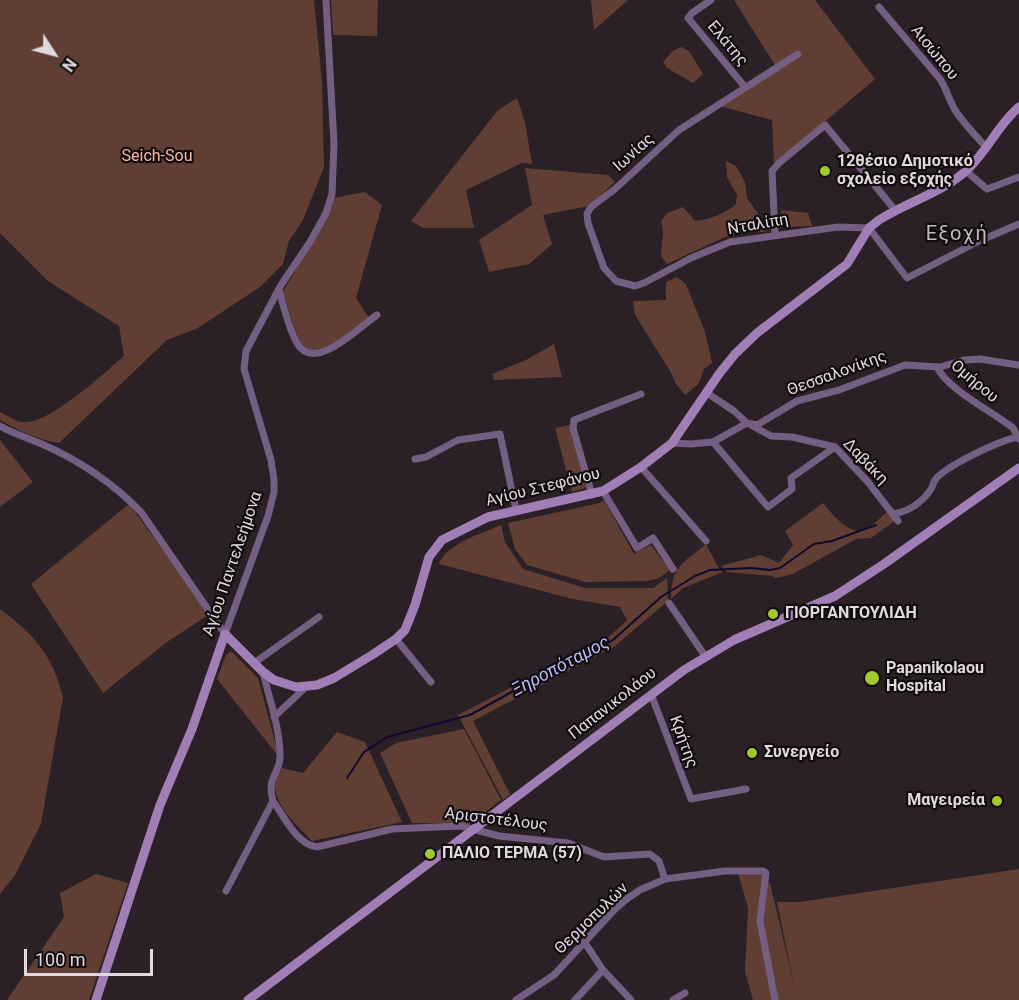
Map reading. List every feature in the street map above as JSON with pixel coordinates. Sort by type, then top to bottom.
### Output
[{"type":"street","name":"Αγίου Παντελεήμονα","points":[[96,1000],[160,805],[192,729],[273,499],[273,467],[244,362],[248,344],[316,232],[332,194],[334,144],[326,0]]},
{"type":"street","name":"Ελάτης","points":[[711,0],[688,18],[745,87]]},
{"type":"street","name":"Αισώπου","points":[[879,7],[948,89],[953,107],[968,129],[986,147]]},
{"type":"street","name":"Ιωνίας","points":[[625,285],[616,281],[604,268],[588,223],[587,214],[591,207],[615,189],[679,130],[798,54]]},
{"type":"street","name":"Αγίου Στεφάνου","points":[[0,426],[43,444],[73,460],[129,500],[141,512],[225,634],[274,680],[306,687],[334,678],[396,639],[409,623],[429,557],[435,547],[452,534],[488,516],[603,491],[641,467],[672,443],[735,354],[757,333],[847,264],[869,228],[895,210],[950,182],[966,171],[999,128],[1019,107]]},
{"type":"street","points":[[775,234],[772,171],[778,163],[825,125],[895,210]]},
{"type":"street","points":[[966,171],[987,189],[1019,177]]},
{"type":"street","points":[[869,228],[907,278],[977,242],[1019,224]]},
{"type":"street","name":"Νταλίπη","points":[[625,285],[635,286],[644,283],[691,258],[730,242],[838,227],[869,228]]},
{"type":"street","points":[[279,290],[297,343],[302,350],[312,355],[335,346],[377,315]]},
{"type":"street","name":"Θεσσαλονίκης","points":[[672,443],[713,442],[747,423],[757,425],[797,401],[839,390],[896,368],[922,365],[937,367],[980,358],[1019,365]]},
{"type":"street","name":"Ομήρου","points":[[937,367],[940,374],[950,383],[1008,425],[1018,439]]},
{"type":"street","name":"Δαβάκη","points":[[707,393],[747,423],[771,436],[792,437],[835,447],[868,482],[896,518],[925,497],[935,480],[953,466],[1007,439],[1018,439]]},
{"type":"street","points":[[592,495],[573,428],[574,420],[641,394]]},
{"type":"street","points":[[415,459],[426,457],[458,440],[500,434],[516,510]]},
{"type":"street","points":[[713,442],[768,507],[792,489],[791,478],[835,447]]},
{"type":"street","points":[[641,467],[706,541]]},
{"type":"street","name":"Παπανικολάου","points":[[248,1000],[651,694],[705,656],[758,629],[835,596],[885,564],[1019,468]]},
{"type":"street","points":[[603,491],[637,548],[653,538],[673,569]]},
{"type":"street","points":[[669,603],[705,656]]},
{"type":"street","points":[[254,663],[319,617]]},
{"type":"street","points":[[396,639],[431,682]]},
{"type":"street","points":[[226,891],[273,801],[269,786],[280,756],[274,717],[263,672]]},
{"type":"street","points":[[274,717],[306,687]]},
{"type":"street","name":"Κρήτης","points":[[651,694],[691,799],[746,789]]},
{"type":"street","name":"Αριστοτέλους","points":[[273,801],[301,839],[313,847],[392,829],[453,825],[474,828],[499,836],[568,843],[604,856],[650,854],[659,861],[665,879]]},
{"type":"street","name":"Θερμοπυλών","points":[[516,1000],[554,975],[628,898],[640,890],[665,879],[725,871],[763,871],[766,873],[760,921],[775,1000]]},
{"type":"street","points":[[585,943],[603,970],[631,1000]]},
{"type":"street","points":[[575,1000],[603,970]]},
{"type":"street","points":[[672,1000],[685,993]]},
{"type":"green space","name":"Seich-Sou","points":[[0,0],[314,0],[322,81],[324,167],[303,220],[289,241],[283,264],[260,287],[198,328],[167,340],[59,443],[36,437],[7,424],[0,420],[0,412],[22,422],[46,416],[75,397],[124,356],[119,326],[48,281],[0,233]]},
{"type":"green space","points":[[331,0],[378,0],[377,36],[333,35]]},
{"type":"green space","points":[[591,0],[628,0],[594,30]]},
{"type":"green space","points":[[734,0],[815,0],[875,79],[774,165],[772,120],[722,105],[778,70]]},
{"type":"green space","points":[[681,47],[689,51],[703,74],[693,83],[667,68],[663,62],[673,51]]},
{"type":"green space","points":[[517,98],[525,122],[532,164],[522,163],[466,190],[474,228],[423,228],[411,221],[498,110]]},
{"type":"green space","points":[[726,161],[736,166],[745,182],[747,198],[769,229],[763,232],[747,231],[725,237],[667,264],[661,256],[663,232],[661,221],[667,213],[683,207],[695,221],[711,218],[736,204],[737,195],[727,177]]},
{"type":"green space","points":[[525,168],[608,175],[615,182],[589,206],[543,215],[552,244],[529,264],[489,272],[479,240],[532,205]]},
{"type":"green space","points":[[365,192],[382,205],[356,298],[369,318],[336,342],[317,350],[309,349],[302,344],[297,334],[283,291],[327,218],[333,198]]},
{"type":"green space","points":[[781,210],[808,213],[812,226],[782,227]]},
{"type":"green space","points":[[677,277],[686,284],[705,332],[712,363],[704,369],[699,383],[685,395],[676,384],[635,315],[633,301],[666,300],[666,282]]},
{"type":"green space","points":[[554,344],[562,377],[494,380],[492,374],[526,360]]},
{"type":"green space","points":[[570,425],[586,488],[572,492],[555,428]]},
{"type":"green space","points":[[0,440],[33,482],[0,507]]},
{"type":"green space","points":[[604,500],[634,554],[651,545],[670,570],[659,578],[647,581],[585,582],[527,565],[515,549],[508,523],[600,503]]},
{"type":"green space","points":[[823,503],[842,523],[854,530],[866,529],[889,510],[896,520],[871,538],[856,539],[793,574],[776,578],[727,572],[721,566],[761,555],[779,563],[793,545],[785,531]]},
{"type":"green space","points":[[129,504],[210,614],[167,642],[103,693],[31,584]]},
{"type":"green space","points":[[501,525],[505,542],[523,569],[585,588],[653,588],[667,578],[668,601],[615,646],[473,721],[510,794],[503,800],[458,715],[610,636],[627,620],[620,607],[573,599],[439,564],[456,545]]},
{"type":"green space","points":[[706,544],[723,572],[683,588],[671,599],[673,579],[679,567]]},
{"type":"green space","points":[[0,609],[32,637],[48,658],[63,697],[41,824],[15,875],[0,894]]},
{"type":"green space","points":[[231,651],[258,678],[279,757],[217,679],[226,655]]},
{"type":"green space","points":[[464,729],[501,800],[470,824],[412,823],[380,753],[396,743]]},
{"type":"green space","points":[[337,732],[365,742],[402,822],[312,841],[283,809],[275,786],[282,768],[303,773]]},
{"type":"green space","points":[[1019,869],[1019,1000],[778,1000],[763,922],[768,884],[770,883],[794,985],[777,902],[800,902]]},
{"type":"green space","points":[[738,873],[763,874],[757,921],[773,1000],[753,1000],[745,971],[748,908]]},
{"type":"green space","points":[[96,874],[128,883],[89,1000],[7,1000],[64,917],[60,893]]},
{"type":"waterway","name":"Ξηροπόταμος","points":[[347,778],[364,752],[387,737],[470,715],[613,640],[661,597],[695,576],[710,570],[780,568],[814,544],[832,541],[876,525]]},
{"type":"place","name":"12θέσιο Δημοτικό σχολείο εξοχής","points":[[825,171]]},
{"type":"place","name":"ΓΙΟΡΓΑΝΤΟΥΛΙΔΗ","points":[[773,614]]},
{"type":"place","name":"Papanikolaou Hospital","points":[[872,678]]},
{"type":"place","name":"Συνεργείο","points":[[752,753]]},
{"type":"place","name":"Μαγειρεία","points":[[997,801]]},
{"type":"place","name":"ΠΑΛΙΟ ΤΕΡΜΑ (57)","points":[[430,854]]},
{"type":"district","name":"Εξοχή","points":[[957,235]]}]
